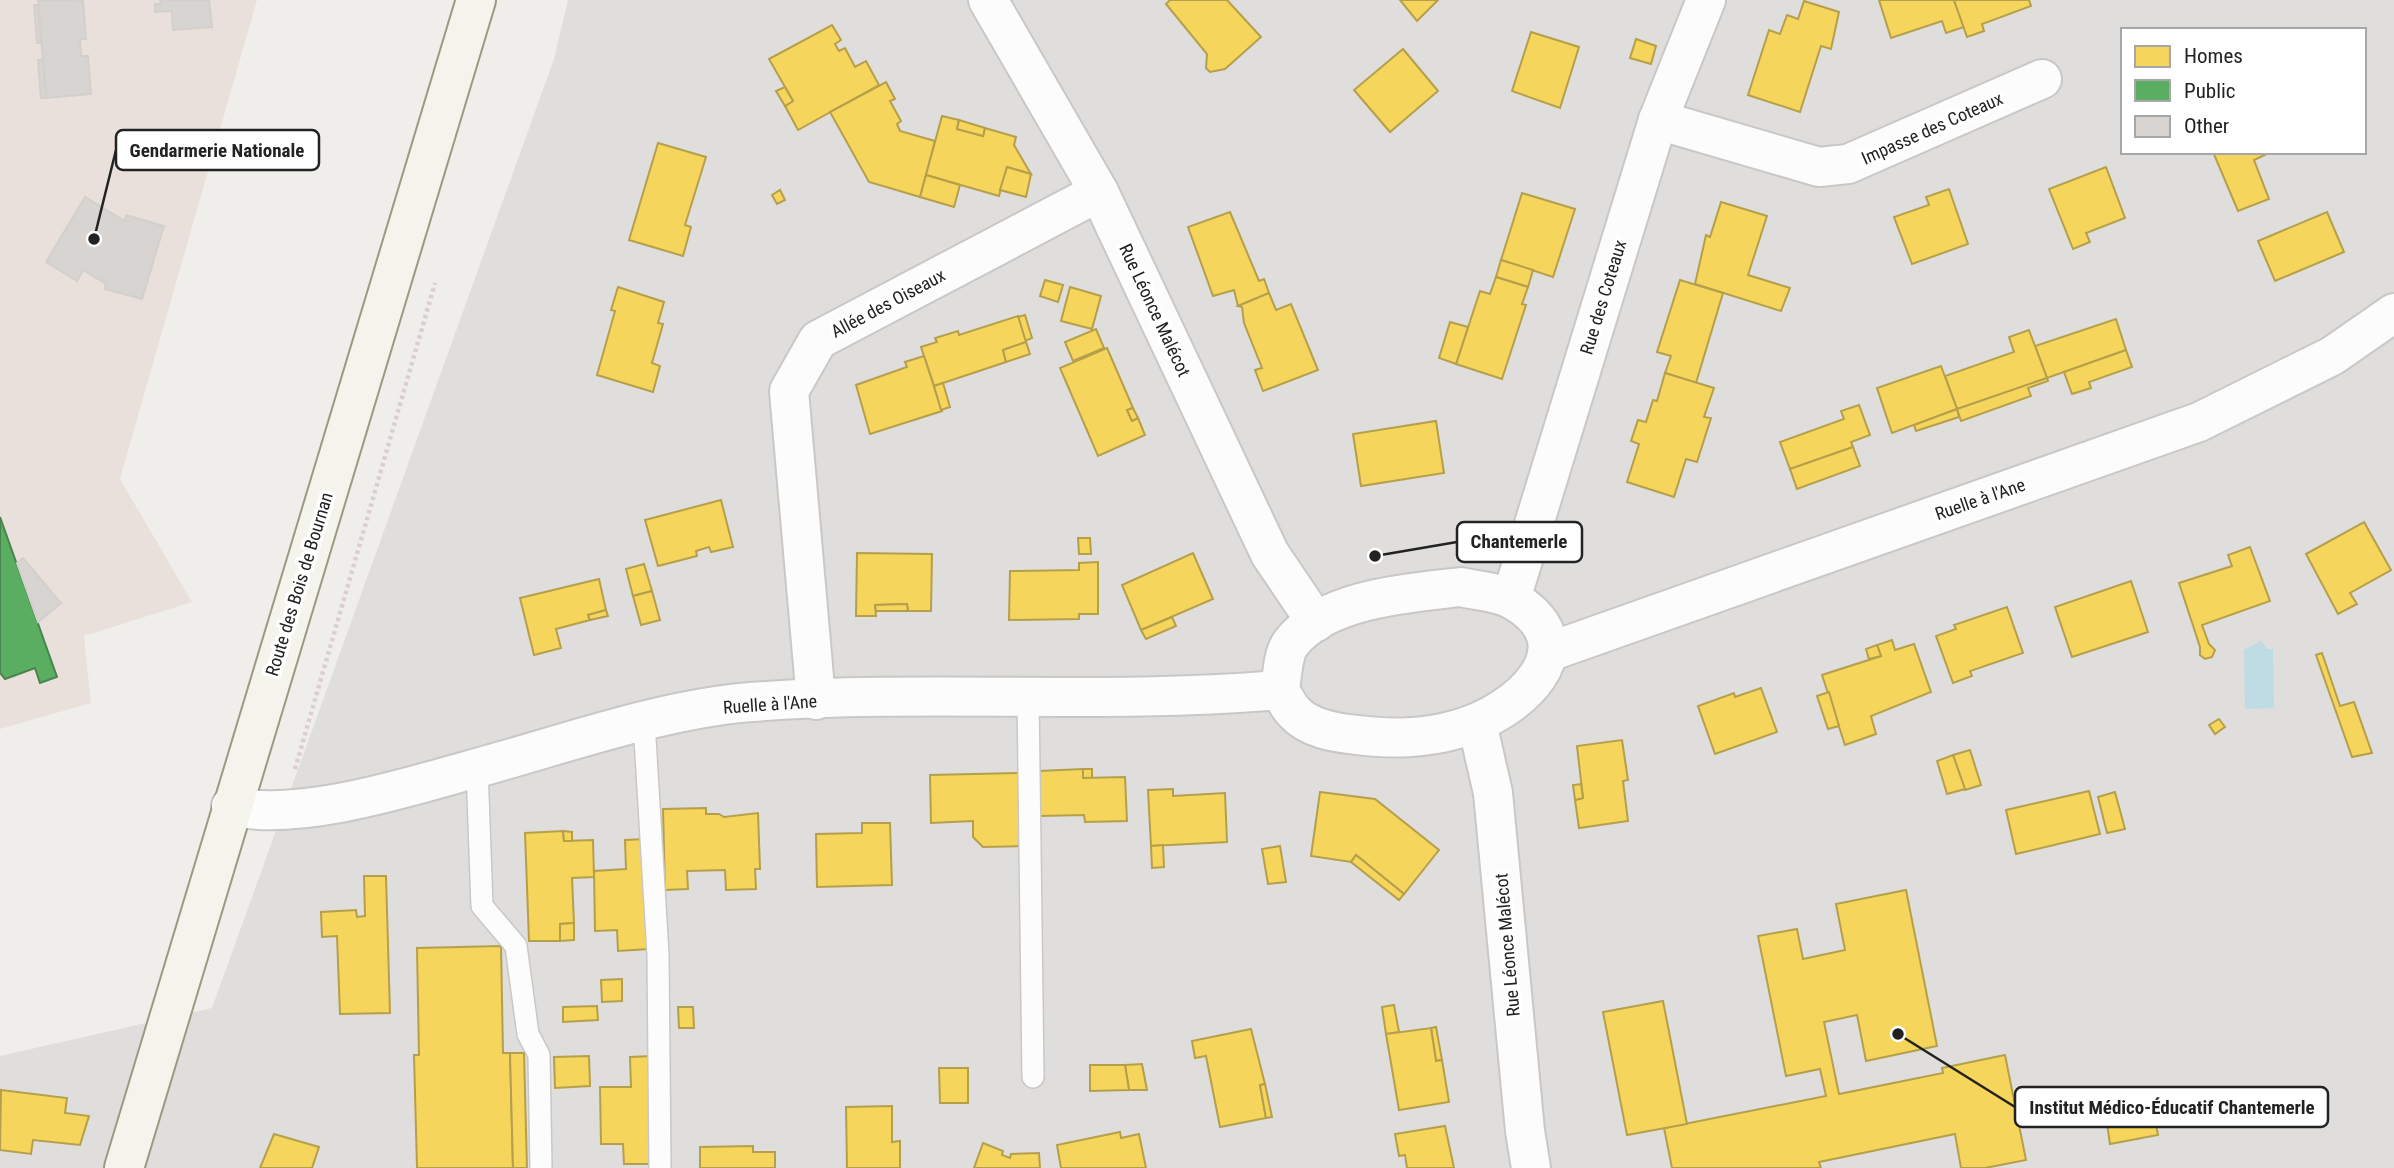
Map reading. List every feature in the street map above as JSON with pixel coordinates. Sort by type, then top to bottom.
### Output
[{"type":"street","name":"Route des Bois de Bournan","points":[[124,1168],[476,0]]},
{"type":"street","name":"Rue Léonce Malécot","points":[[988,0],[1099,192],[1270,554],[1316,622]]},
{"type":"street","name":"Rue des Coteaux","points":[[1511,598],[1658,120],[1706,0]]},
{"type":"street","name":"Impasse des Coteaux","points":[[1658,120],[1819,167],[1848,164],[2042,79]]},
{"type":"street","name":"Allée des Oiseaux","points":[[816,701],[789,391],[818,340],[1099,192]]},
{"type":"street","name":"Ruelle à l'Ane","points":[[1549,652],[2199,422],[2332,356],[2394,313]]},
{"type":"street","points":[[1461,587],[1511,598],[1538,620],[1549,652],[1541,675],[1523,695],[1477,723],[1456,730],[1399,739],[1328,732],[1295,714],[1280,690],[1289,644],[1316,622],[1350,606],[1404,594],[1461,587]]},
{"type":"street","name":"Ruelle à l'Ane","points":[[231,806],[256,812],[373,797],[643,722],[750,702],[1028,695],[1199,696],[1280,690]]},
{"type":"street","name":"Rue Léonce Malécot","points":[[1477,723],[1493,793],[1531,1168]]},
{"type":"lane","points":[[1028,695],[1033,1077]]},
{"type":"lane","points":[[643,722],[658,954],[660,1168]]},
{"type":"lane","points":[[477,768],[482,906],[516,946],[528,1034],[539,1055],[541,1168]]},
{"type":"path","points":[[284,809],[436,278]]},
{"type":"shaded area","points":[[0,0],[257,0],[120,479],[192,602],[84,636],[91,703],[0,729]]},
{"type":"shaded area","points":[[568,0],[2394,0],[2394,1168],[0,1168],[0,1056],[212,1008],[554,59]]},
{"type":"water","points":[[2261,641],[2267,649],[2273,649],[2274,708],[2245,709],[2244,650]]},
{"type":"building: Homes","points":[[1170,0],[1227,0],[1261,37],[1225,69],[1210,72],[1206,68],[1207,54],[1166,4]]},
{"type":"building: Homes","points":[[1400,0],[1438,0],[1417,21]]},
{"type":"building: Homes","points":[[1879,0],[1954,0],[1964,27],[1946,33],[1942,21],[1891,38]]},
{"type":"building: Homes","points":[[1954,0],[2029,0],[2031,6],[1982,24],[1984,31],[1967,37]]},
{"type":"building: Homes","points":[[1804,1],[1839,12],[1831,49],[1821,46],[1800,112],[1748,95],[1769,30],[1780,34],[1787,15],[1798,19]]},
{"type":"building: Homes","points":[[832,25],[841,40],[835,44],[839,51],[845,48],[855,67],[866,61],[879,85],[798,130],[785,106],[793,101],[769,59]]},
{"type":"building: Homes","points":[[1531,32],[1579,47],[1560,108],[1512,91]]},
{"type":"building: Homes","points":[[1636,39],[1656,46],[1651,64],[1630,58]]},
{"type":"building: Homes","points":[[1403,49],[1438,91],[1390,132],[1354,90]]},
{"type":"building: Homes","points":[[886,82],[895,99],[890,101],[901,121],[897,124],[900,131],[935,141],[920,197],[869,182],[830,112]]},
{"type":"building: Homes","points":[[785,87],[793,101],[785,106],[776,91]]},
{"type":"building: Homes","points":[[942,116],[959,120],[957,129],[983,136],[985,128],[1016,137],[1014,145],[1031,174],[1007,167],[999,196],[926,175]]},
{"type":"building: Homes","points":[[959,120],[985,128],[983,136],[957,129]]},
{"type":"building: Homes","points":[[658,143],[706,157],[685,225],[691,227],[683,256],[629,240]]},
{"type":"building: Homes","points":[[2214,154],[2267,154],[2254,160],[2269,199],[2238,211]]},
{"type":"building: Homes","points":[[1007,167],[1031,174],[1026,197],[1000,190]]},
{"type":"building: Homes","points":[[2106,167],[2125,218],[2086,233],[2090,242],[2073,249],[2049,189]]},
{"type":"building: Homes","points":[[926,175],[960,185],[954,207],[920,197]]},
{"type":"building: Homes","points":[[1949,189],[1968,244],[1912,264],[1894,217],[1929,205],[1926,197]]},
{"type":"building: Homes","points":[[780,190],[785,200],[777,204],[772,195]]},
{"type":"building: Homes","points":[[1522,193],[1575,209],[1553,277],[1501,260]]},
{"type":"building: Homes","points":[[1721,202],[1767,216],[1748,275],[1790,288],[1781,311],[1695,284],[1706,235],[1710,237]]},
{"type":"building: Homes","points":[[1230,212],[1259,281],[1264,279],[1269,293],[1238,306],[1234,290],[1213,296],[1188,227]]},
{"type":"building: Homes","points":[[2327,212],[2344,252],[2275,281],[2258,241]]},
{"type":"building: Homes","points":[[1501,260],[1533,270],[1528,287],[1496,277]]},
{"type":"building: Homes","points":[[1496,277],[1528,287],[1522,304],[1526,305],[1502,379],[1456,364],[1480,291],[1490,294]]},
{"type":"building: Homes","points":[[1045,280],[1063,285],[1058,302],[1040,296]]},
{"type":"building: Homes","points":[[1680,280],[1723,293],[1696,383],[1665,373],[1671,356],[1657,352]]},
{"type":"building: Homes","points":[[618,287],[664,302],[658,323],[663,324],[652,363],[660,366],[653,392],[597,375],[615,311],[611,310]]},
{"type":"building: Homes","points":[[1070,287],[1101,296],[1092,329],[1061,321]]},
{"type":"building: Homes","points":[[1269,293],[1276,310],[1291,304],[1318,370],[1263,391],[1255,370],[1262,368],[1244,323],[1242,307],[1238,306]]},
{"type":"building: Homes","points":[[1025,315],[1032,338],[1025,341],[1018,317]]},
{"type":"building: Homes","points":[[1018,316],[1026,342],[1003,350],[1006,362],[934,386],[921,347],[937,342],[935,338],[958,331],[959,335]]},
{"type":"building: Homes","points":[[2116,319],[2126,350],[2047,378],[2035,346]]},
{"type":"building: Homes","points":[[1450,322],[1468,327],[1456,364],[1439,358]]},
{"type":"building: Homes","points":[[1096,329],[1104,348],[1073,361],[1065,342]]},
{"type":"building: Homes","points":[[2029,330],[2047,378],[1957,409],[1945,376],[2014,352],[2009,337]]},
{"type":"building: Homes","points":[[1026,342],[1030,354],[1006,362],[1003,350]]},
{"type":"building: Homes","points":[[1107,348],[1133,408],[1127,410],[1132,421],[1138,418],[1145,435],[1098,456],[1060,368]]},
{"type":"building: Homes","points":[[2126,350],[2132,367],[2089,382],[2091,388],[2072,394],[2064,372]]},
{"type":"building: Homes","points":[[924,356],[942,411],[870,434],[856,385],[907,367],[905,362]]},
{"type":"building: Homes","points":[[1941,366],[1957,409],[1892,433],[1877,388]]},
{"type":"building: Homes","points":[[1665,373],[1714,388],[1704,417],[1711,418],[1697,462],[1686,459],[1674,497],[1627,482],[1639,444],[1631,441],[1638,420],[1646,422],[1653,400],[1657,401]]},
{"type":"building: Homes","points":[[2047,378],[2048,381],[2028,388],[2031,396],[1961,421],[1957,409]]},
{"type":"building: Homes","points":[[943,383],[950,407],[941,410],[934,386]]},
{"type":"building: Homes","points":[[1859,405],[1870,435],[1851,442],[1853,447],[1790,469],[1780,442],[1844,419],[1841,411]]},
{"type":"building: Homes","points":[[1133,408],[1138,418],[1132,421],[1127,410]]},
{"type":"building: Homes","points":[[1957,409],[1959,417],[1916,431],[1914,425]]},
{"type":"building: Homes","points":[[1436,421],[1444,473],[1361,486],[1353,434]]},
{"type":"building: Homes","points":[[1853,447],[1860,466],[1797,489],[1790,469]]},
{"type":"building: Homes","points":[[721,500],[733,547],[711,552],[709,547],[696,551],[697,556],[658,566],[645,520]]},
{"type":"building: Homes","points":[[2364,522],[2391,570],[2350,593],[2357,604],[2338,614],[2306,554]]},
{"type":"building: Homes","points":[[1078,538],[1090,538],[1091,554],[1079,554]]},
{"type":"building: Homes","points":[[2250,547],[2270,601],[2202,625],[2209,644],[2215,650],[2212,657],[2205,659],[2200,655],[2200,647],[2179,583],[2232,566],[2228,555]]},
{"type":"building: Homes","points":[[857,553],[932,554],[931,611],[908,611],[907,604],[875,605],[876,616],[856,616]]},
{"type":"building: Homes","points":[[1193,553],[1213,599],[1141,630],[1122,585]]},
{"type":"building: Homes","points":[[1098,562],[1098,614],[1079,614],[1079,619],[1009,620],[1010,571],[1079,570],[1079,563]]},
{"type":"building: Homes","points":[[644,564],[652,591],[633,596],[626,569]]},
{"type":"building: Homes","points":[[599,579],[606,610],[588,615],[590,620],[556,629],[561,648],[534,655],[520,598]]},
{"type":"building: Homes","points":[[2131,581],[2148,632],[2072,657],[2055,607]]},
{"type":"building: Homes","points":[[652,591],[660,620],[641,625],[633,596]]},
{"type":"building: Homes","points":[[907,604],[908,611],[876,611],[875,605]]},
{"type":"building: Homes","points":[[2007,607],[2023,653],[1970,671],[1972,676],[1953,683],[1936,636],[1956,629],[1954,625]]},
{"type":"building: Homes","points":[[606,610],[608,616],[590,620],[588,615]]},
{"type":"building: Homes","points":[[1172,617],[1176,626],[1146,639],[1141,630]]},
{"type":"building: Homes","points":[[1892,640],[1895,650],[1914,644],[1931,692],[1871,716],[1876,734],[1845,745],[1822,675],[1881,656],[1877,645]]},
{"type":"building: Homes","points":[[1877,645],[1881,656],[1869,659],[1866,649]]},
{"type":"building: Homes","points":[[2322,653],[2340,706],[2354,702],[2372,753],[2352,757],[2316,655]]},
{"type":"building: Homes","points":[[1761,688],[1777,732],[1715,754],[1698,706],[1734,693],[1735,697]]},
{"type":"building: Homes","points":[[1829,692],[1839,726],[1828,729],[1817,696]]},
{"type":"building: Homes","points":[[2219,719],[2225,727],[2215,734],[2209,725]]},
{"type":"building: Homes","points":[[1622,740],[1628,780],[1623,781],[1628,821],[1579,828],[1575,800],[1583,798],[1577,746]]},
{"type":"building: Homes","points":[[1970,750],[1981,785],[1965,790],[1953,755]]},
{"type":"building: Homes","points":[[1953,755],[1965,789],[1947,794],[1937,761]]},
{"type":"building: Homes","points":[[1083,769],[1092,769],[1092,779],[1083,778]]},
{"type":"building: Homes","points":[[1083,769],[1083,778],[1125,777],[1127,821],[1085,822],[1084,815],[1040,816],[1039,771]]},
{"type":"building: Homes","points":[[1023,773],[1024,846],[983,847],[973,837],[973,821],[931,823],[930,775]]},
{"type":"building: Homes","points":[[1581,784],[1583,798],[1575,800],[1573,785]]},
{"type":"building: Homes","points":[[1173,789],[1173,796],[1225,793],[1227,842],[1151,846],[1148,790]]},
{"type":"building: Homes","points":[[2089,791],[2100,834],[2016,854],[2006,810]]},
{"type":"building: Homes","points":[[1320,792],[1375,799],[1439,850],[1404,894],[1356,855],[1351,862],[1311,856]]},
{"type":"building: Homes","points":[[2115,792],[2125,829],[2107,833],[2098,797]]},
{"type":"building: Homes","points":[[706,808],[706,814],[719,814],[724,817],[758,813],[760,869],[755,869],[756,889],[726,890],[725,870],[687,871],[688,889],[665,890],[663,809]]},
{"type":"building: Homes","points":[[862,823],[890,823],[892,885],[817,887],[816,834],[862,833]]},
{"type":"building: Homes","points":[[563,831],[564,841],[593,840],[594,877],[572,878],[574,923],[560,924],[560,941],[529,941],[525,833]]},
{"type":"building: Homes","points":[[563,831],[572,832],[572,841],[564,841]]},
{"type":"building: Homes","points":[[646,839],[649,949],[618,951],[617,930],[595,931],[594,871],[626,869],[625,840]]},
{"type":"building: Homes","points":[[1163,845],[1164,867],[1152,868],[1151,846]]},
{"type":"building: Homes","points":[[1280,846],[1286,882],[1268,884],[1262,849]]},
{"type":"building: Homes","points":[[1356,855],[1404,894],[1399,900],[1351,862]]},
{"type":"building: Homes","points":[[364,876],[386,876],[390,1013],[340,1014],[337,936],[322,937],[321,912],[356,910],[357,917],[365,916]]},
{"type":"building: Homes","points":[[1906,890],[1937,1046],[1866,1061],[1857,1015],[1824,1022],[1839,1094],[1943,1073],[1942,1068],[2005,1055],[2026,1160],[1985,1168],[1961,1168],[1955,1134],[1819,1162],[1821,1168],[1672,1168],[1664,1128],[1826,1096],[1820,1069],[1786,1076],[1758,936],[1797,929],[1803,959],[1845,950],[1836,904]]},
{"type":"building: Homes","points":[[574,923],[574,940],[560,941],[560,924]]},
{"type":"building: Homes","points":[[501,946],[503,1053],[510,1053],[513,1168],[417,1168],[414,1055],[419,1055],[417,948]]},
{"type":"building: Homes","points":[[622,979],[622,1001],[602,1002],[601,980]]},
{"type":"building: Homes","points":[[1663,1001],[1687,1124],[1627,1135],[1603,1012]]},
{"type":"building: Homes","points":[[1394,1005],[1399,1032],[1386,1034],[1382,1007]]},
{"type":"building: Homes","points":[[597,1006],[598,1020],[563,1022],[563,1007]]},
{"type":"building: Homes","points":[[678,1007],[693,1007],[694,1028],[679,1028]]},
{"type":"building: Homes","points":[[1436,1027],[1442,1060],[1436,1061],[1431,1028]]},
{"type":"building: Homes","points":[[1431,1028],[1436,1061],[1442,1060],[1449,1102],[1399,1110],[1386,1034]]},
{"type":"building: Homes","points":[[1251,1029],[1265,1084],[1260,1085],[1266,1118],[1220,1127],[1206,1056],[1195,1058],[1192,1041]]},
{"type":"building: Homes","points":[[510,1053],[524,1053],[527,1168],[513,1168]]},
{"type":"building: Homes","points":[[589,1056],[590,1086],[555,1088],[554,1057]]},
{"type":"building: Homes","points":[[651,1056],[654,1164],[624,1164],[623,1144],[601,1144],[600,1087],[631,1087],[630,1057]]},
{"type":"building: Homes","points":[[1142,1064],[1147,1090],[1129,1090],[1125,1065]]},
{"type":"building: Homes","points":[[1090,1065],[1125,1065],[1129,1090],[1090,1091]]},
{"type":"building: Homes","points":[[939,1068],[968,1068],[968,1103],[940,1103]]},
{"type":"building: Homes","points":[[1265,1084],[1272,1117],[1266,1118],[1260,1085]]},
{"type":"building: Homes","points":[[1,1090],[67,1098],[65,1113],[89,1116],[80,1145],[33,1140],[31,1154],[0,1150]]},
{"type":"building: Homes","points":[[892,1106],[892,1142],[900,1141],[900,1168],[847,1168],[846,1107]]},
{"type":"building: Homes","points":[[2153,1108],[2158,1135],[2110,1144],[2106,1117]]},
{"type":"building: Homes","points":[[1445,1126],[1454,1168],[1407,1168],[1405,1155],[1399,1156],[1395,1134]]},
{"type":"building: Homes","points":[[1120,1132],[1121,1138],[1139,1134],[1146,1168],[1061,1168],[1057,1145]]},
{"type":"building: Homes","points":[[274,1134],[319,1147],[312,1168],[260,1168]]},
{"type":"building: Homes","points":[[983,1143],[1003,1151],[1002,1155],[1010,1158],[1011,1154],[1039,1153],[1040,1168],[974,1168]]},
{"type":"building: Homes","points":[[753,1146],[753,1152],[775,1152],[775,1168],[700,1168],[700,1147]]},
{"type":"building: Public","points":[[0,517],[57,677],[40,683],[35,668],[5,679],[0,673]]},
{"type":"building: Other","points":[[38,0],[83,1],[86,39],[80,39],[81,56],[88,56],[91,94],[46,98]]},
{"type":"building: Other","points":[[160,0],[209,0],[212,27],[173,30],[172,11],[155,12],[155,4],[161,4]]},
{"type":"building: Other","points":[[34,5],[38,5],[41,43],[37,43]]},
{"type":"building: Other","points":[[38,60],[43,60],[46,98],[41,98]]},
{"type":"building: Other","points":[[85,197],[125,221],[126,215],[164,226],[142,299],[105,289],[106,284],[83,270],[77,281],[46,262]]},
{"type":"building: Other","points":[[23,558],[61,603],[38,622],[17,563]]},
{"type":"place","name":"Gendarmerie Nationale","points":[[94,239]]},
{"type":"place","name":"Chantemerle","points":[[1375,556]]},
{"type":"place","name":"Institut Médico-Éducatif Chantemerle","points":[[1898,1034]]}]
